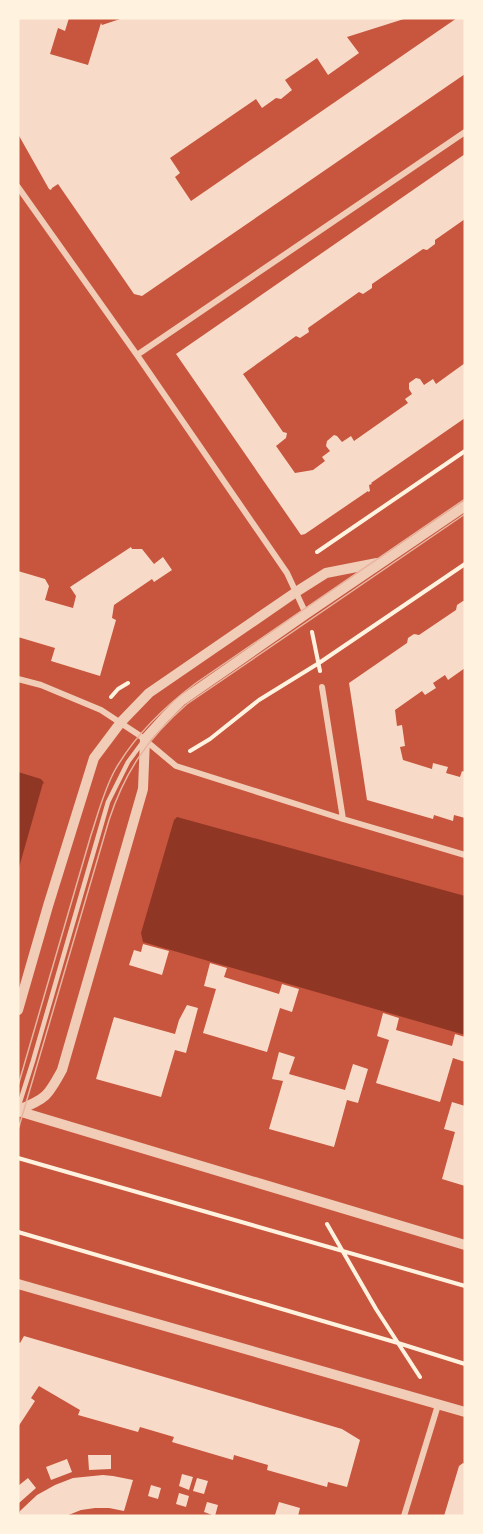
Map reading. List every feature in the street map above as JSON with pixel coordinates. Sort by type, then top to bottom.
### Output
[{"type":"street","points":[[137,355],[465,132]]},
{"type":"street","points":[[18,187],[287,573],[306,614]]},
{"type":"street","points":[[18,1110],[40,1100],[51,1091],[62,1070],[143,789],[145,739],[181,701],[465,506]]},
{"type":"street","points":[[18,1010],[94,758],[121,722],[149,693],[326,573],[385,562]]},
{"type":"street","points":[[18,679],[101,710],[145,739],[176,766],[465,855]]},
{"type":"street","points":[[322,687],[343,819]]},
{"type":"street","points":[[18,1110],[465,1245]]},
{"type":"street","points":[[18,1284],[465,1412]]},
{"type":"street","points":[[404,1516],[438,1405]]},
{"type":"lane","points":[[18,1110],[108,802],[128,762],[145,739]]},
{"type":"path","points":[[176,766],[189,751],[210,739],[259,700],[319,663],[465,564]]},
{"type":"path","points":[[306,614],[315,638],[322,687]]},
{"type":"path","points":[[18,1158],[465,1286]]},
{"type":"path","points":[[312,1198],[342,1252],[438,1405]]},
{"type":"path","points":[[18,1232],[398,1342],[465,1364]]},
{"type":"shaded area","points":[[18,772],[41,779],[48,788],[168,821],[177,817],[465,896],[465,1035],[143,942],[139,931],[18,897]]},
{"type":"pier","points":[[43,783],[174,820],[141,933],[18,898],[18,871]]},
{"type":"building","points":[[18,18],[69,18],[65,31],[58,28],[50,54],[88,65],[101,23],[102,25],[123,18],[407,18],[347,37],[359,53],[328,75],[317,58],[285,80],[292,90],[281,99],[276,98],[262,108],[256,99],[170,158],[180,173],[175,177],[191,201],[457,18],[465,18],[465,74],[142,296],[134,294],[58,184],[51,190],[49,189],[18,134]]},
{"type":"building","points":[[465,154],[465,219],[435,240],[435,244],[427,250],[423,249],[372,284],[372,288],[363,294],[359,292],[308,328],[309,332],[300,338],[296,336],[243,374],[283,432],[287,433],[286,438],[276,446],[295,473],[313,470],[325,461],[322,457],[330,451],[326,446],[327,441],[334,435],[342,442],[351,436],[354,441],[408,403],[405,399],[412,394],[409,383],[416,378],[420,379],[424,385],[433,379],[436,384],[465,363],[465,418],[371,483],[370,491],[301,535],[176,354]]},
{"type":"building","points":[[131,547],[142,549],[154,564],[163,557],[172,570],[154,582],[152,579],[114,605],[112,618],[116,620],[100,676],[51,661],[55,648],[18,637],[18,571],[45,579],[49,586],[45,600],[73,608],[76,596],[70,587]]},
{"type":"building","points":[[465,601],[465,668],[448,680],[445,675],[433,683],[436,688],[425,695],[422,691],[395,710],[397,726],[402,725],[405,746],[400,747],[403,760],[432,769],[433,763],[448,767],[446,773],[460,777],[462,771],[465,772],[465,818],[454,815],[453,821],[434,815],[433,819],[367,800],[349,683],[407,643],[408,638],[414,634],[419,635],[456,610],[457,605]]},
{"type":"building","points":[[143,944],[169,951],[162,975],[129,965],[134,950],[141,952]]},
{"type":"building","points":[[210,963],[227,968],[224,977],[279,994],[282,984],[299,989],[292,1012],[280,1008],[267,1052],[203,1033],[216,989],[204,986]]},
{"type":"building","points":[[187,1005],[198,1008],[186,1053],[175,1050],[161,1097],[96,1079],[114,1017],[175,1034]]},
{"type":"building","points":[[383,1013],[399,1018],[396,1030],[452,1046],[455,1034],[465,1037],[465,1062],[453,1058],[440,1102],[376,1083],[389,1040],[377,1036]]},
{"type":"building","points":[[279,1052],[295,1057],[289,1074],[345,1090],[353,1064],[368,1069],[358,1103],[347,1100],[334,1147],[269,1129],[283,1081],[272,1079]]},
{"type":"building","points":[[452,1102],[465,1106],[465,1186],[442,1179],[455,1132],[444,1129]]},
{"type":"building","points":[[24,1336],[342,1429],[360,1440],[347,1487],[328,1482],[327,1487],[267,1470],[268,1465],[234,1455],[233,1460],[172,1442],[174,1437],[140,1427],[138,1432],[78,1415],[80,1410],[39,1386],[31,1398],[35,1401],[18,1427],[18,1342],[20,1343]]},
{"type":"building","points":[[88,1455],[111,1455],[111,1469],[89,1470]]},
{"type":"building","points":[[67,1459],[72,1472],[51,1480],[46,1467]]},
{"type":"building","points":[[465,1464],[465,1516],[444,1516],[459,1466]]},
{"type":"building","points":[[182,1474],[193,1477],[189,1490],[179,1486]]},
{"type":"building","points":[[103,1475],[133,1480],[124,1511],[95,1508],[66,1516],[18,1516],[20,1511],[37,1495],[55,1485],[73,1478]]},
{"type":"building","points":[[28,1478],[36,1488],[19,1503],[18,1486]]},
{"type":"building","points":[[197,1478],[208,1481],[204,1494],[193,1491]]},
{"type":"building","points":[[151,1485],[161,1488],[158,1499],[148,1496]]},
{"type":"building","points":[[179,1493],[189,1496],[186,1507],[176,1504]]},
{"type":"building","points":[[207,1502],[218,1505],[215,1516],[204,1512]]},
{"type":"building","points":[[279,1502],[300,1508],[298,1516],[275,1515]]},
{"type":"tram line","points":[[18,1086],[102,802],[115,770],[141,733],[196,683],[465,499]]},
{"type":"tram line","points":[[18,1130],[109,820],[122,786],[139,756],[187,704],[465,514]]}]
